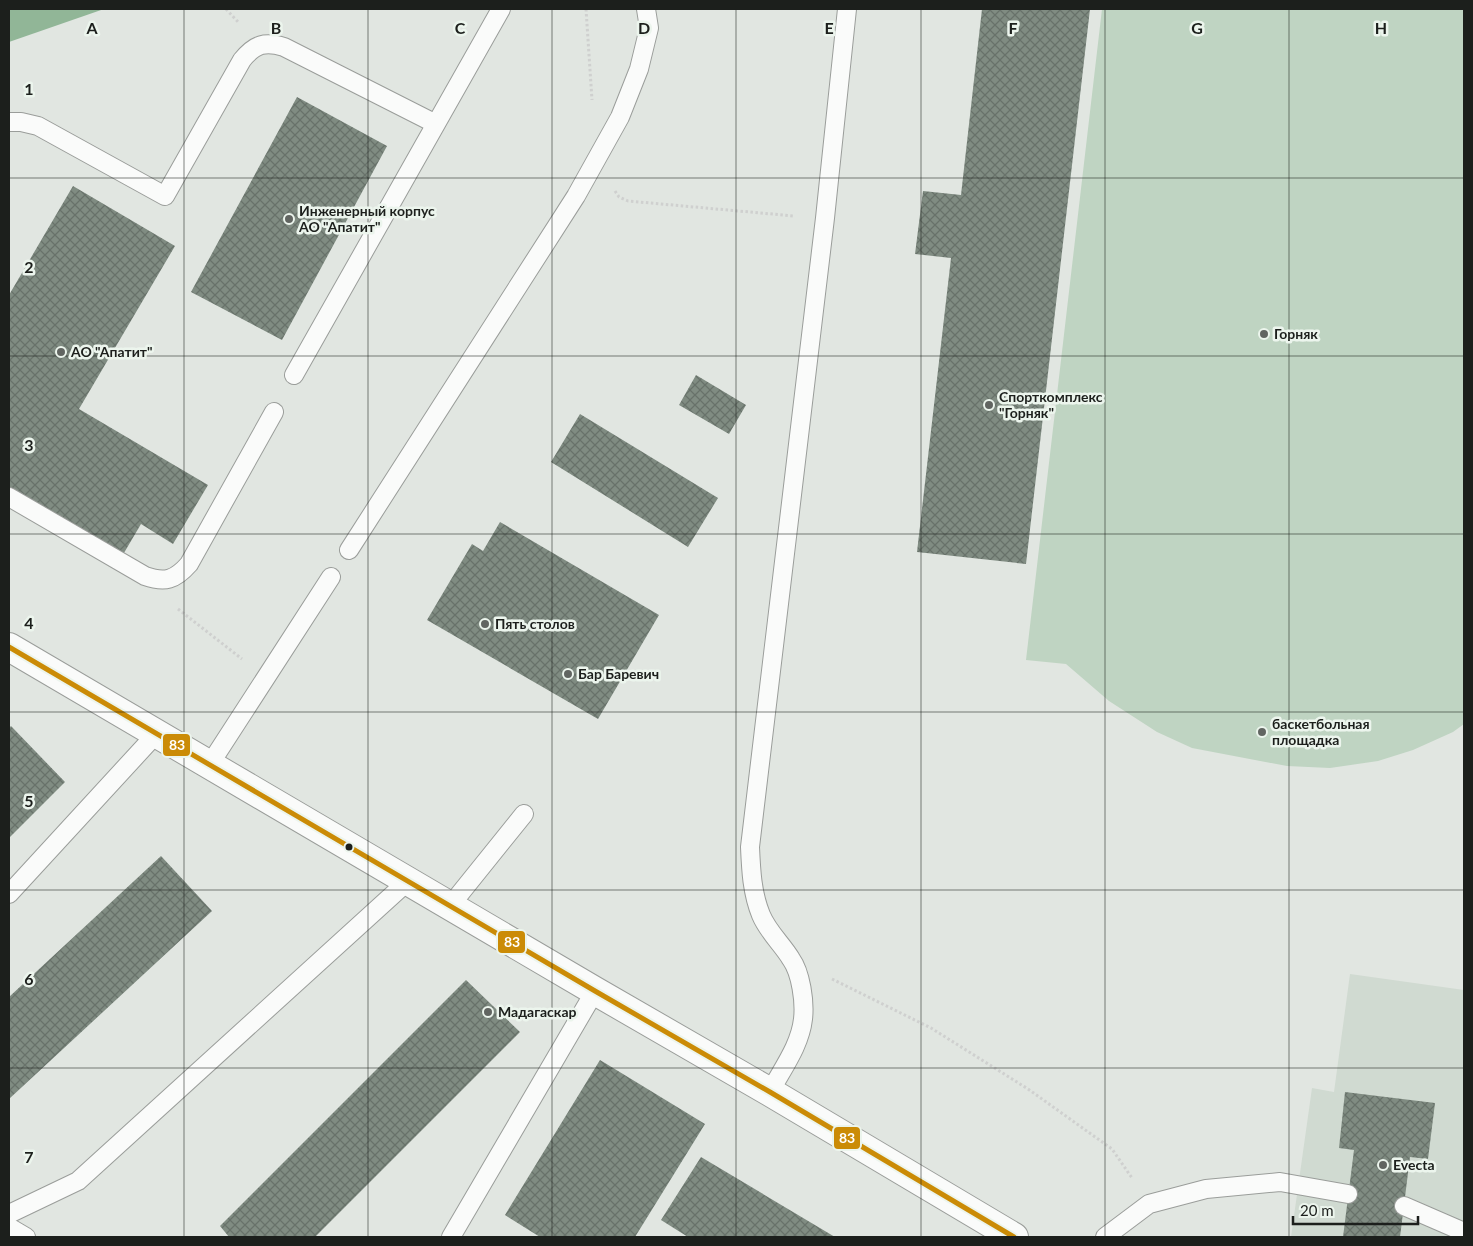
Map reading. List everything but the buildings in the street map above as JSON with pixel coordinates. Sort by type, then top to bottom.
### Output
[{"type":"street","points":[[9,647],[595,992],[770,1092],[1014,1237]]},
{"type":"lane","points":[[294,375],[501,9]]},
{"type":"lane","points":[[349,550],[576,196],[603,150],[620,117],[639,69],[649,28],[646,9]]},
{"type":"lane","points":[[770,1092],[795,1046],[803,1019],[802,987],[793,961],[773,936],[761,916],[752,883],[750,847],[847,9]]},
{"type":"lane","points":[[9,122],[21,122],[38,126],[165,196],[242,60],[250,50],[260,45],[272,44],[284,47],[436,124]]},
{"type":"lane","points":[[9,497],[145,576],[157,580],[169,580],[180,574],[188,564],[274,412]]},
{"type":"lane","points":[[210,764],[331,577]]},
{"type":"lane","points":[[9,894],[157,733]]},
{"type":"lane","points":[[450,906],[524,814]]},
{"type":"lane","points":[[9,1214],[78,1181],[408,881]]},
{"type":"lane","points":[[451,1237],[595,992]]},
{"type":"lane","points":[[1105,1237],[1149,1204],[1206,1189],[1280,1182],[1348,1194]]},
{"type":"lane","points":[[1404,1206],[1464,1232]]},
{"type":"lane","points":[[9,1227],[26,1237]]},
{"type":"path","points":[[586,9],[592,109]]},
{"type":"path","points":[[614,188],[618,197],[628,201],[824,218]]},
{"type":"path","points":[[169,580],[179,610],[266,677]]},
{"type":"path","points":[[793,961],[931,1028],[1028,1089],[1112,1149],[1149,1204]]},
{"type":"shaded area","points":[[9,9],[104,9],[9,42]]},
{"type":"shaded area","name":"Горняк","points":[[1102,9],[1464,9],[1464,724],[1453,732],[1413,750],[1378,761],[1330,768],[1287,766],[1192,748],[1157,732],[1109,701],[1066,664],[1026,660]]},
{"type":"shaded area","name":"Evecta","points":[[1350,974],[1464,990],[1464,1237],[1291,1237],[1312,1088],[1334,1092]]},
{"type":"transit line","name":"83","points":[[9,647],[770,1092],[1014,1237]]},
{"type":"place","name":"Инженерный корпус АО \"Апатит\"","points":[[289,219]]},
{"type":"place","name":"Горняк","points":[[1264,334]]},
{"type":"place","name":"АО \"Апатит\"","points":[[61,352]]},
{"type":"place","name":"Спорткомплекс \"Горняк\"","points":[[989,405]]},
{"type":"place","name":"Пять столов","points":[[485,624]]},
{"type":"place","name":"Бар Баревич","points":[[568,674]]},
{"type":"place","name":"баскетбольная площадка","points":[[1262,732]]},
{"type":"place","name":"Мадагаскар","points":[[488,1012]]},
{"type":"place","name":"Evecta","points":[[1383,1165]]}]
